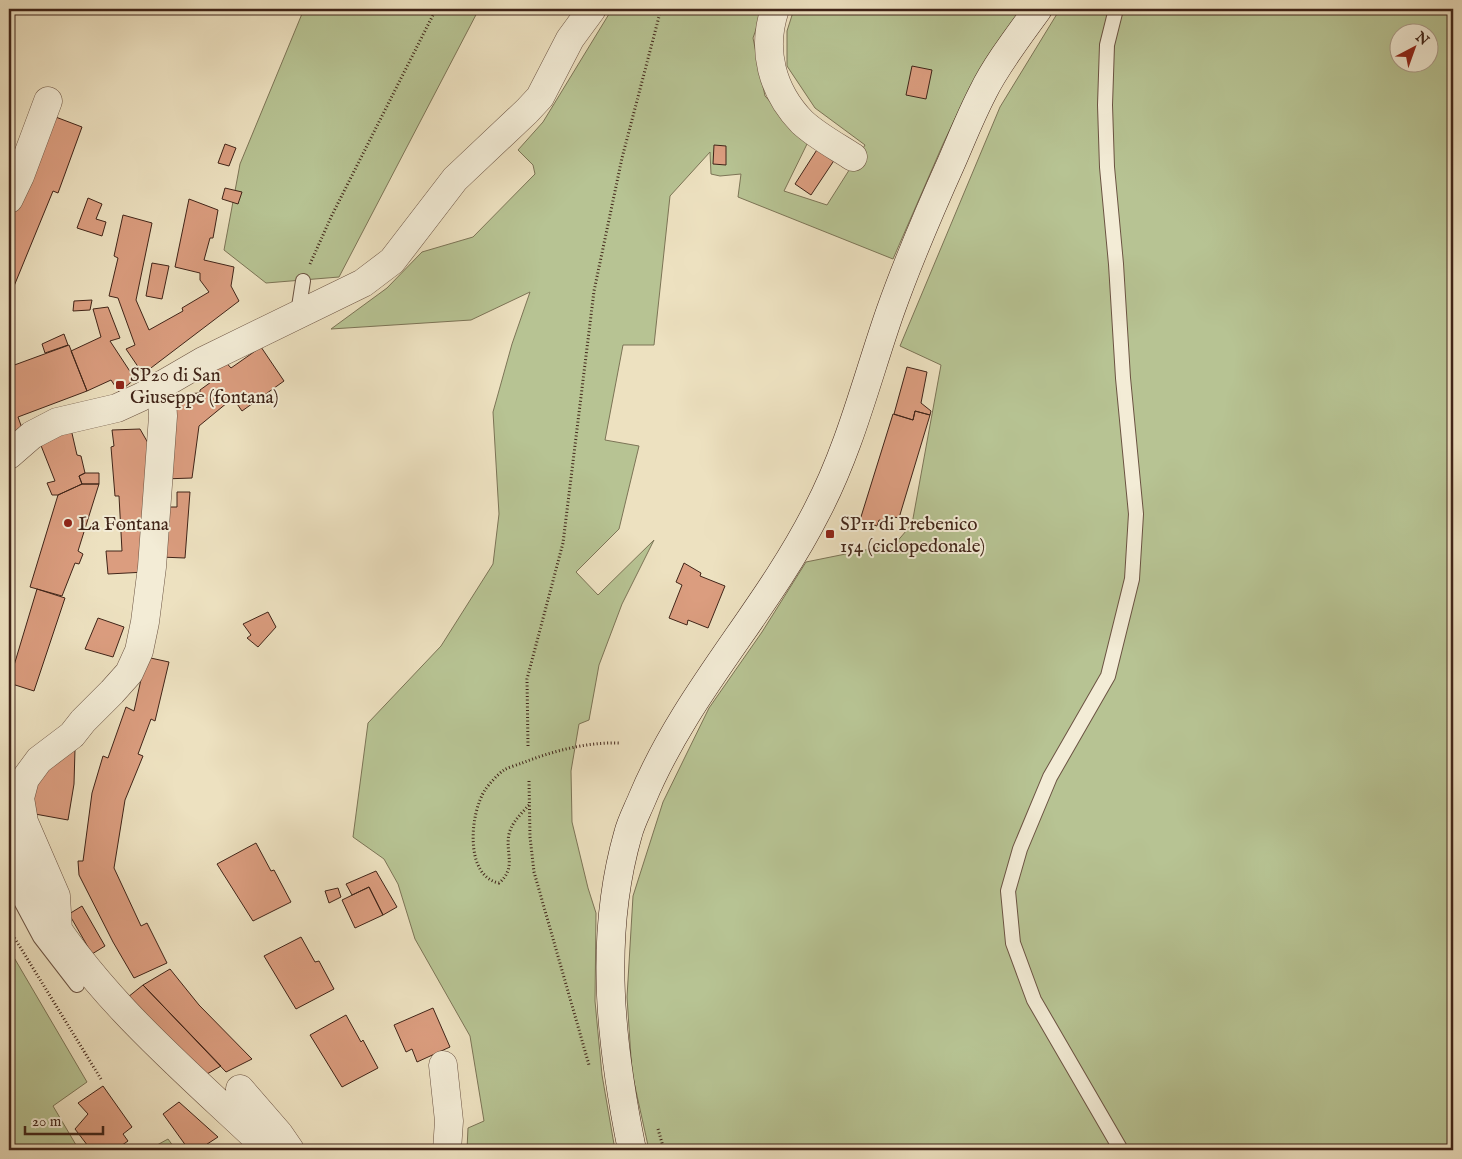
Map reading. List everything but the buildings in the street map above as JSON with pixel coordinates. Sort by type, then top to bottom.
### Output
[{"type":"street","points":[[9,456],[32,434],[57,422],[117,408],[141,397],[203,361],[298,313],[363,283],[392,261],[455,179],[540,97],[570,38],[592,9]]},
{"type":"street","points":[[775,9],[768,35],[769,57],[775,82],[788,106],[804,123],[853,157]]},
{"type":"street","points":[[632,1150],[623,1104],[609,987],[613,912],[628,832],[654,771],[686,713],[773,586],[800,544],[819,509],[842,455],[892,308],[933,202],[984,90],[1038,9]]},
{"type":"street","points":[[9,200],[48,101]]},
{"type":"street","points":[[58,930],[56,896],[24,822],[20,798],[25,779],[39,760],[72,735],[112,692],[128,673],[139,651],[152,567],[163,416],[161,385]]},
{"type":"street","points":[[9,837],[37,897],[58,930],[101,985],[135,1024],[269,1150]]},
{"type":"street","points":[[443,1064],[449,1122],[447,1150]]},
{"type":"street","points":[[240,1089],[279,1134],[290,1150]]},
{"type":"lane","points":[[1116,9],[1107,45],[1105,105],[1107,167],[1116,264],[1123,378],[1136,514],[1132,579],[1108,676],[1050,776],[1020,849],[1008,891],[1013,942],[1034,1000],[1121,1150]]},
{"type":"lane","points":[[298,313],[303,281]]},
{"type":"lane","points":[[9,879],[40,936],[77,985]]},
{"type":"path","points":[[303,281],[332,215],[436,9]]},
{"type":"path","points":[[528,746],[527,679],[563,543],[594,291],[622,158],[661,9]]},
{"type":"path","points":[[529,805],[515,820],[509,835],[509,870],[505,879],[500,883],[491,882],[484,876],[477,863],[473,839],[475,816],[486,790],[504,770],[535,758],[584,745],[605,742],[620,743]]},
{"type":"path","points":[[529,781],[534,872],[585,1056],[588,1065],[594,1071]]},
{"type":"path","points":[[9,929],[101,1079]]},
{"type":"green space","points":[[304,9],[479,9],[339,277],[266,283],[224,250],[240,164]]},
{"type":"green space","points":[[622,9],[763,9],[753,38],[765,96],[808,142],[784,191],[827,205],[865,145],[815,108],[787,66],[787,31],[794,9],[1021,9],[971,85],[893,259],[738,197],[741,174],[720,176],[711,174],[710,152],[670,196],[654,345],[623,345],[605,440],[639,446],[619,529],[576,572],[598,595],[654,540],[622,604],[599,665],[589,720],[579,724],[571,771],[572,822],[596,913],[595,1001],[602,1075],[615,1150],[467,1150],[468,1128],[484,1121],[470,1036],[415,939],[398,884],[384,859],[353,837],[368,723],[441,646],[493,564],[499,514],[493,412],[512,344],[530,292],[471,320],[331,329],[387,288],[422,252],[473,237],[535,174],[533,165],[518,150],[543,122],[609,14]]},
{"type":"green space","points":[[1060,9],[1453,9],[1453,1150],[649,1150],[632,1073],[627,997],[633,896],[663,802],[709,708],[762,632],[806,562],[895,544],[912,524],[941,365],[900,346],[1000,107]]},
{"type":"green space","points":[[9,949],[87,1082],[53,1106],[79,1150],[9,1150]]},
{"type":"green space","points":[[168,1139],[176,1150],[148,1150]]},
{"type":"place","name":"SP20 di San Giuseppe (fontana)","points":[[120,385]]},
{"type":"place","name":"La Fontana","points":[[68,523]]},
{"type":"place","name":"SP11 di Prebenico 154 (ciclopedonale)","points":[[830,534]]}]
